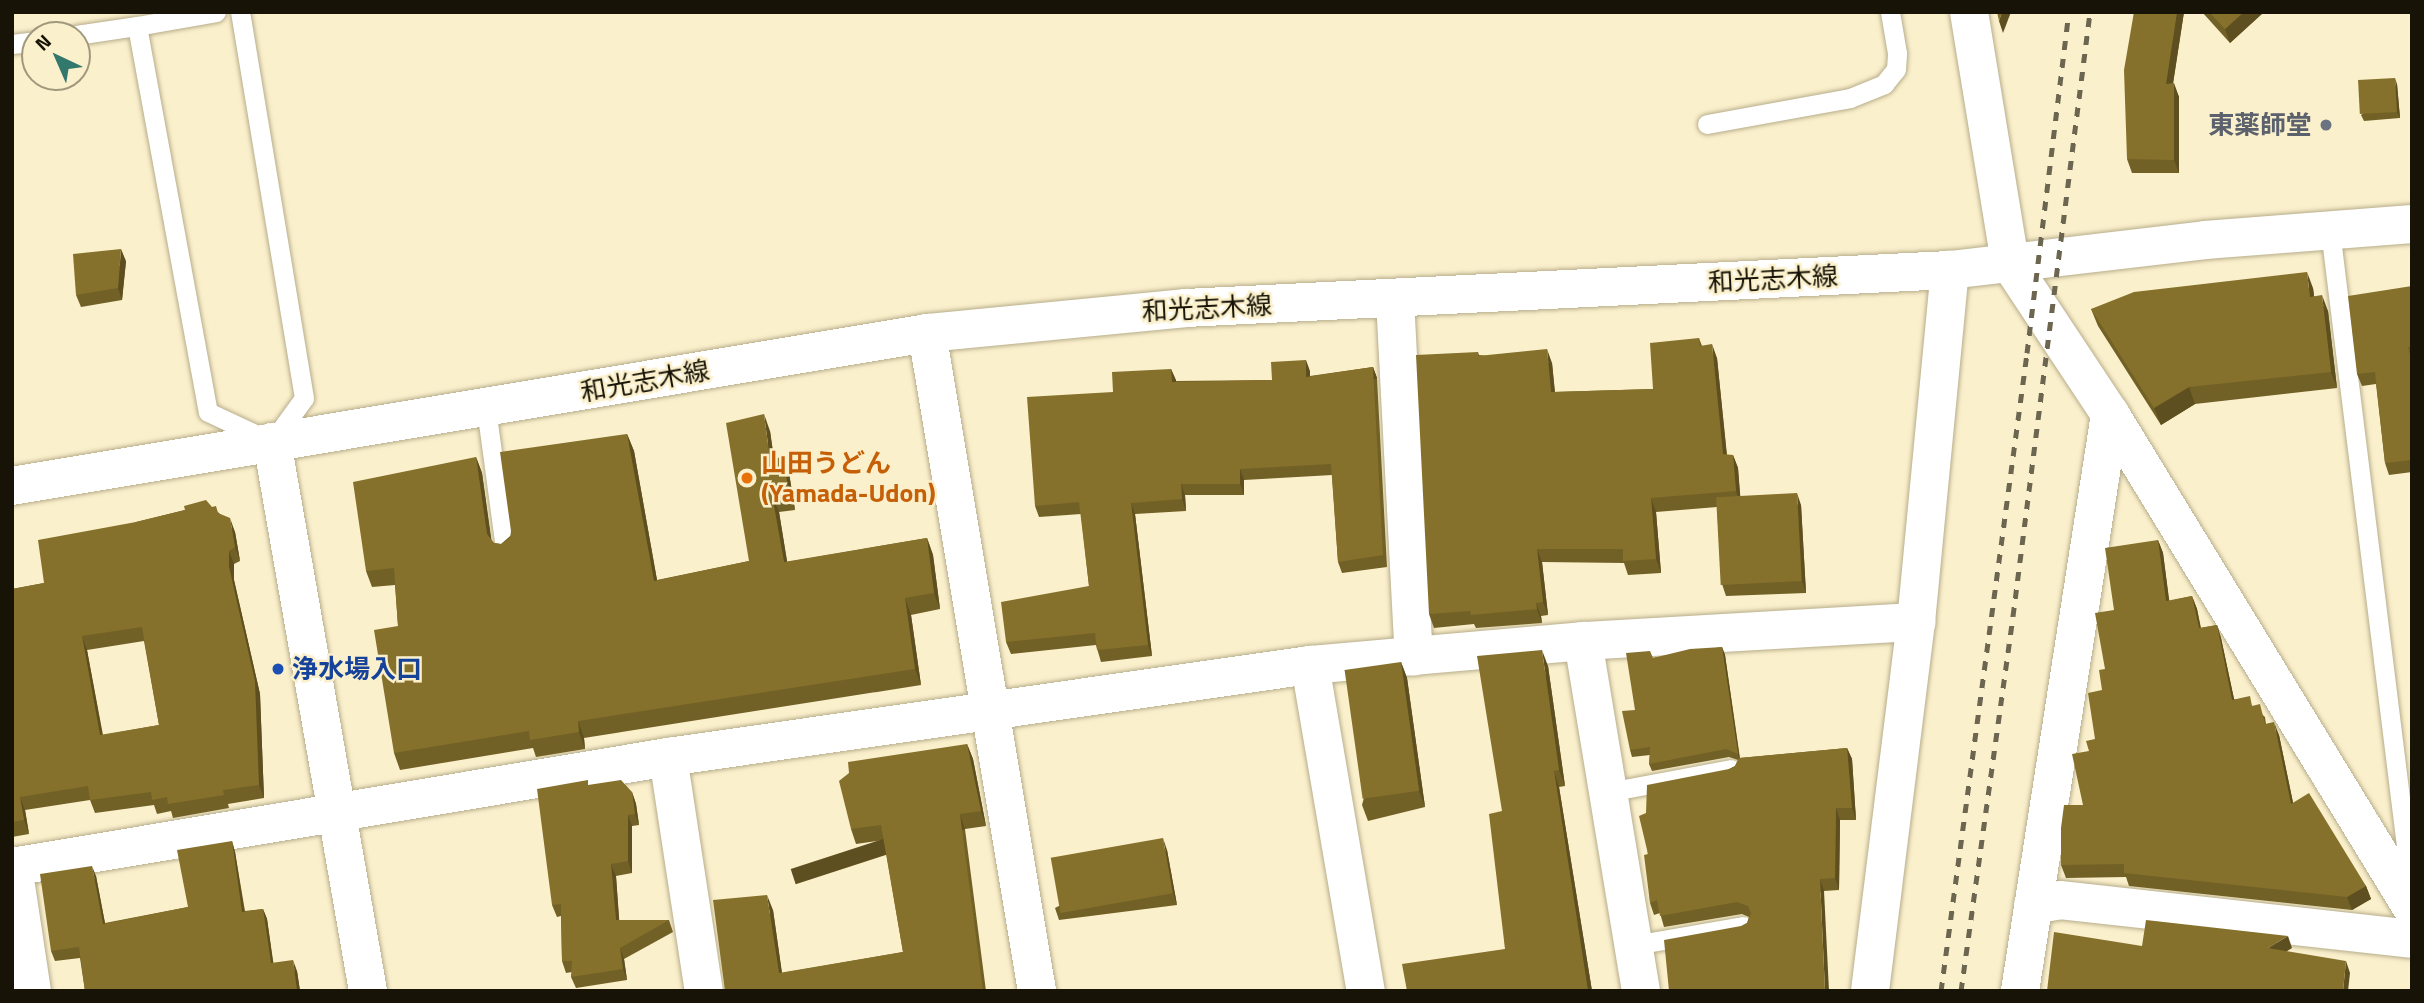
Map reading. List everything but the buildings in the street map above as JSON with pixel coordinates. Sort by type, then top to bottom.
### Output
[{"type":"street","points":[[1969,12],[2010,263],[2110,414],[2408,903]]},
{"type":"street","name":"和光志木線","points":[[12,486],[927,333],[1173,309],[1950,270],[2205,240],[2412,224]]},
{"type":"street","points":[[1870,991],[1916,622],[1950,270]]},
{"type":"street","points":[[1395,299],[1414,656]]},
{"type":"street","points":[[927,333],[1037,991]]},
{"type":"street","points":[[2020,991],[2110,414]]},
{"type":"street","points":[[272,442],[368,991]]},
{"type":"street","points":[[32,991],[13,867],[668,757],[1310,665],[1583,641],[1916,622]]},
{"type":"street","points":[[1583,641],[1642,991]]},
{"type":"street","points":[[1310,665],[1366,991]]},
{"type":"street","points":[[668,757],[705,991]]},
{"type":"street","points":[[2033,905],[2060,900],[2412,939]]},
{"type":"lane","points":[[91,33],[216,12]]},
{"type":"lane","points":[[137,26],[208,412],[272,442],[304,398],[240,12]]},
{"type":"lane","points":[[1707,124],[1850,98],[1884,84],[1896,69],[1897,53],[1890,12]]},
{"type":"lane","points":[[2330,230],[2410,879],[2408,903]]},
{"type":"lane","points":[[486,408],[505,549]]},
{"type":"lane","points":[[1608,792],[1731,769]]},
{"type":"lane","points":[[1634,945],[1742,926]]},
{"type":"railway","points":[[1941,991],[2027,353],[2069,12]]},
{"type":"railway","points":[[1961,991],[2013,616],[2090,12]]},
{"type":"place","name":"東薬師堂","points":[[2326,125]]},
{"type":"place","name":"山田うどん (Yamada-Udon)","points":[[747,478]]},
{"type":"place","name":"浄水場入口","points":[[278,669]]}]
